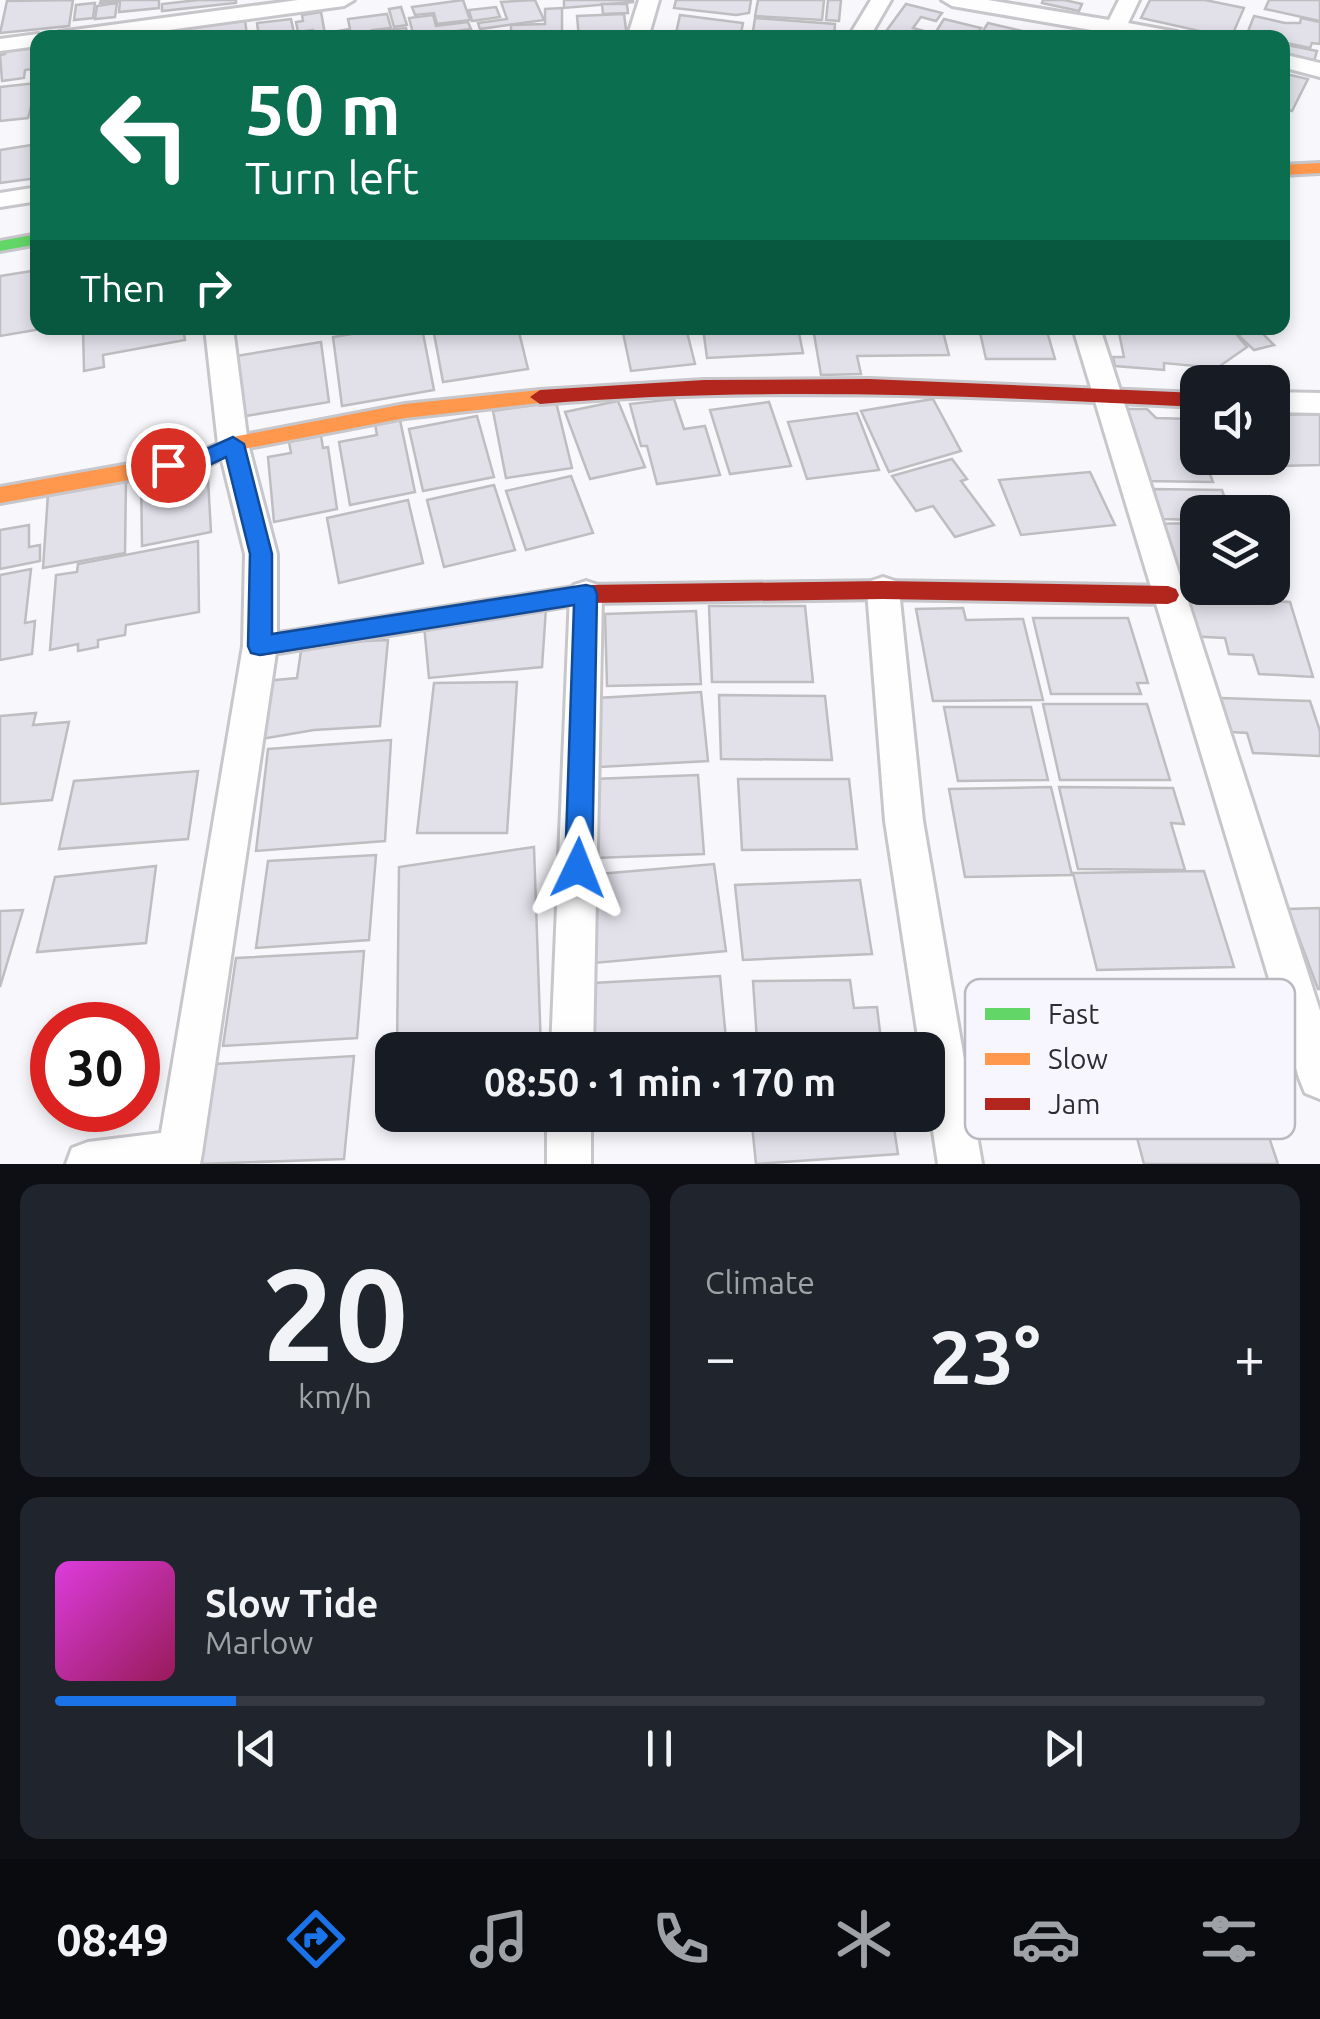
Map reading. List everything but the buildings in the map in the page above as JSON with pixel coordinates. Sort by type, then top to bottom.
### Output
[{"type":"street","points":[[119,30],[344,0]]},
{"type":"street","points":[[639,30],[648,0]]},
{"type":"street","points":[[863,30],[881,0]]},
{"type":"street","points":[[952,0],[1097,30]]},
{"type":"street","points":[[1114,30],[1129,0]]},
{"type":"street","points":[[0,44],[30,41]]},
{"type":"street","points":[[1290,62],[1320,70]]},
{"type":"street","points":[[1290,170],[1320,168]]},
{"type":"street","points":[[0,200],[30,195]]},
{"type":"street","points":[[0,219],[30,213]]},
{"type":"street","points":[[0,246],[30,240]]},
{"type":"street","points":[[88,1164],[179,1158],[260,646],[261,554],[233,444],[221,335]]},
{"type":"street","points":[[1088,335],[1289,979]]},
{"type":"street","points":[[0,494],[207,458],[233,444],[406,411],[600,393],[750,386],[908,386],[1180,400]]},
{"type":"street","points":[[1290,402],[1320,403]]},
{"type":"street","points":[[260,646],[586,594],[883,590],[1168,595]]},
{"type":"street","points":[[883,590],[904,821],[960,1164]]},
{"type":"street","points":[[573,1032],[586,594]]},
{"type":"street","points":[[1295,999],[1320,1078]]},
{"type":"street","points":[[569,1132],[569,1164]]},
{"type":"traffic: fast","points":[[0,246],[30,240]]},
{"type":"traffic: slow","points":[[1290,170],[1320,168]]},
{"type":"traffic: slow","points":[[0,495],[207,458],[233,444],[405,411],[540,397]]},
{"type":"traffic: jam","points":[[540,397],[622,390],[787,385],[1180,399]]},
{"type":"traffic: jam","points":[[260,646],[586,594],[883,590],[1168,595]]},
{"type":"route","points":[[168,465],[207,458],[233,444],[261,554],[260,646],[586,594],[578,868]]}]
